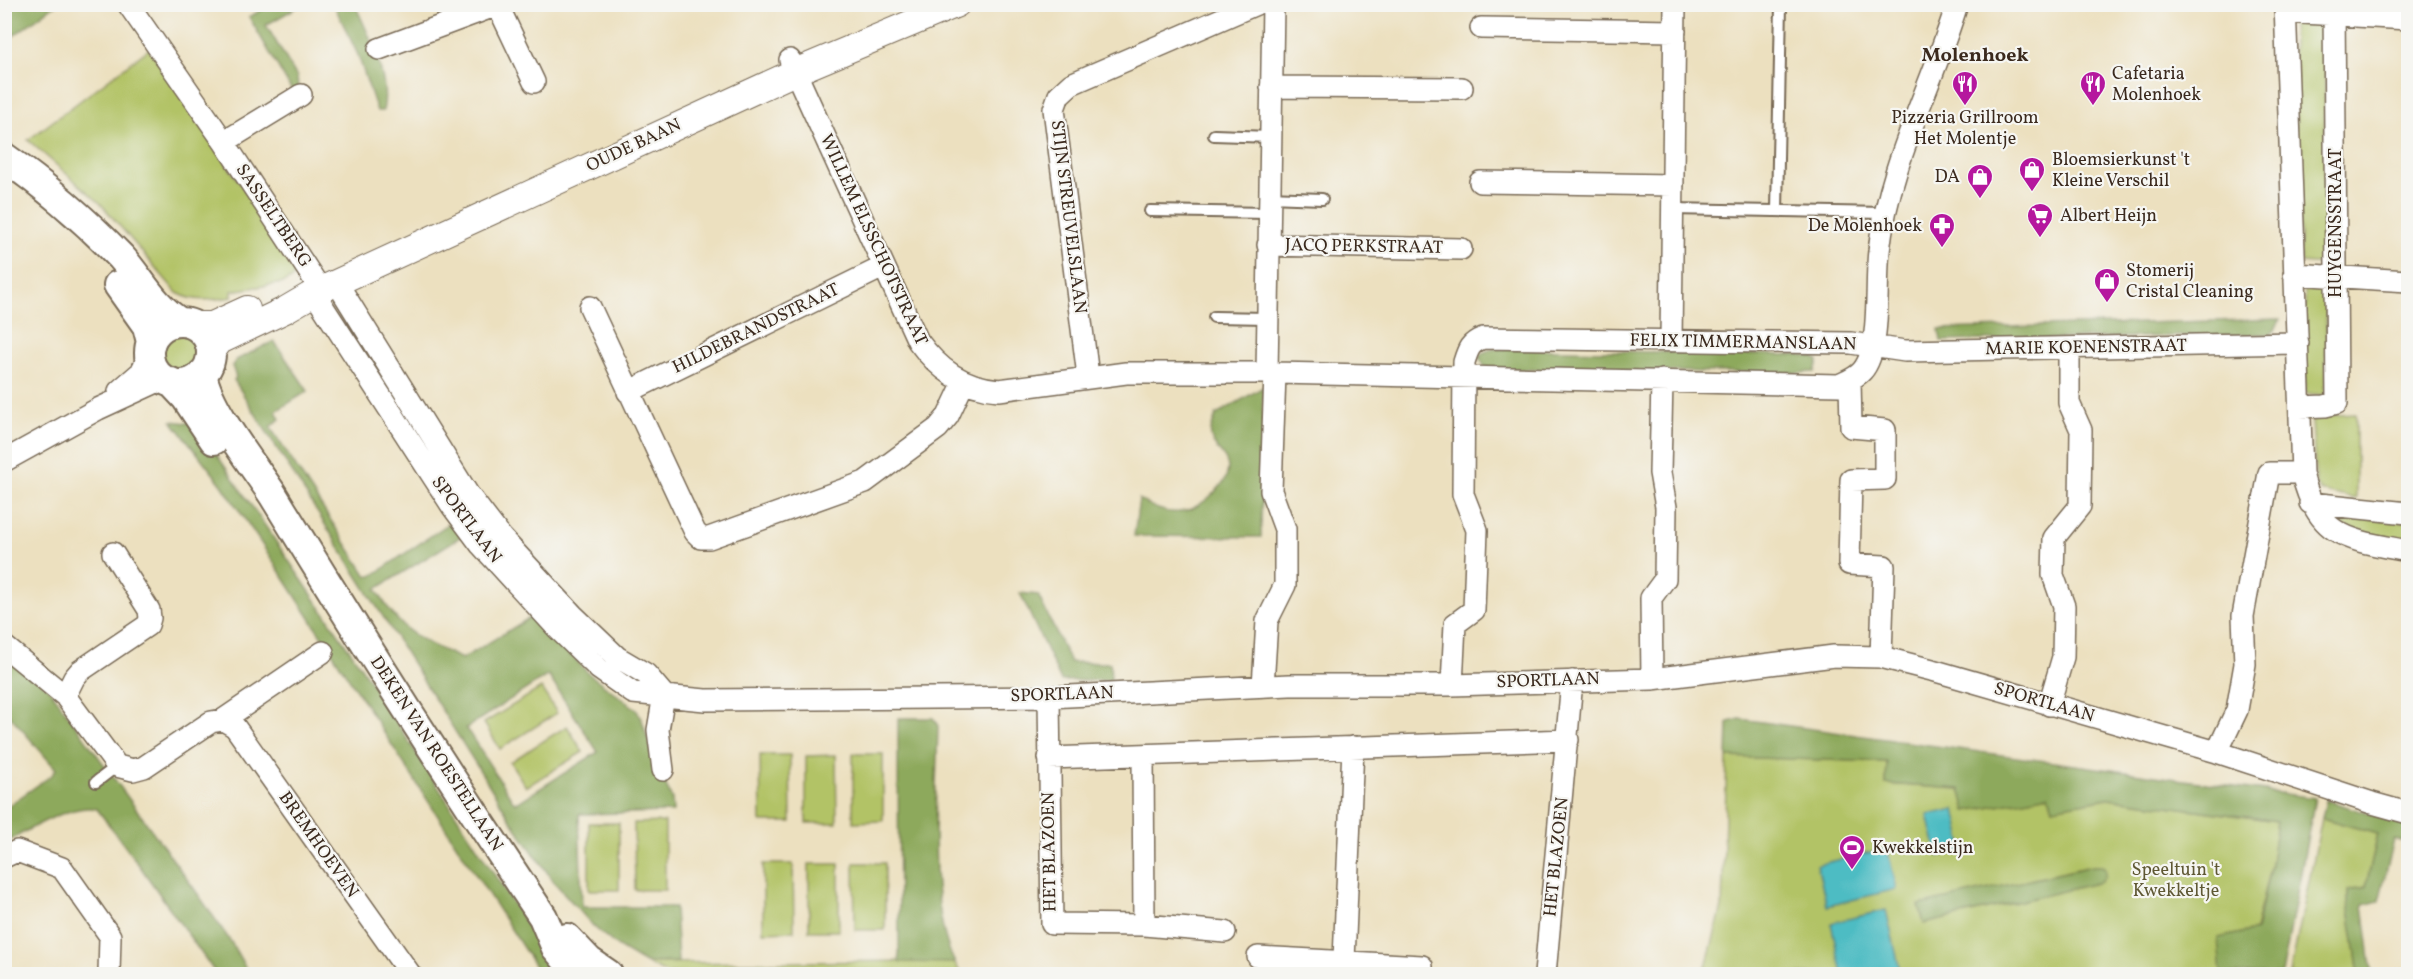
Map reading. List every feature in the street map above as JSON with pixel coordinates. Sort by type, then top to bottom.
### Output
[{"type":"main road","points":[[4,157],[64,202],[92,227],[124,260],[165,313],[187,323],[207,337],[206,364],[186,383],[159,365],[162,327],[187,323]]},
{"type":"main road","name":"DEKEN VAN ROESTELLAAN","points":[[4,166],[53,212],[109,273],[147,326],[159,365],[186,398],[256,502],[330,591]]},
{"type":"main road","name":"DEKEN VAN ROESTELLAAN","points":[[206,364],[211,400],[272,494],[330,591],[543,917],[556,948],[578,975]]},
{"type":"main road","name":"DEKEN VAN ROESTELLAAN","points":[[543,917],[589,961],[608,975]]},
{"type":"street","name":"SASSELTBERG","points":[[128,4],[324,289]]},
{"type":"street","name":"OUDE BAAN","points":[[206,364],[220,341],[324,289],[792,66],[957,4]]},
{"type":"street","name":"STIJN STREUVELSLAAN","points":[[1088,376],[1054,109],[1059,95],[1071,84],[1256,4]]},
{"type":"street","name":"JACQ PERKSTRAAT","points":[[1263,686],[1267,621],[1285,585],[1285,530],[1271,491],[1268,246],[1273,4]]},
{"type":"street","points":[[1671,341],[1675,4]]},
{"type":"street","points":[[1873,346],[1884,213],[1896,171],[1957,4]]},
{"type":"street","points":[[380,49],[499,5],[534,82]]},
{"type":"street","points":[[2409,18],[2334,9],[2285,8],[2302,473],[2310,503],[2329,527],[2359,542],[2409,551]]},
{"type":"street","name":"HUYGENSSTRAAT","points":[[2300,407],[2337,403],[2334,9]]},
{"type":"street","points":[[1481,28],[1675,31]]},
{"type":"street","name":"WILLEM ELSSCHOTSTRAAT","points":[[792,66],[918,341],[931,359],[947,373],[980,388],[999,390],[1088,376],[1126,373],[1271,373]]},
{"type":"street","points":[[1271,87],[1462,88]]},
{"type":"street","points":[[224,142],[301,95]]},
{"type":"street","points":[[1480,182],[1673,185]]},
{"type":"street","name":"JACQ PERKSTRAAT","points":[[1268,246],[1461,249]]},
{"type":"street","name":"HILDEBRANDSTRAAT","points":[[628,392],[883,267]]},
{"type":"street","points":[[2294,274],[2409,281]]},
{"type":"street","name":"OUDE BAAN","points":[[187,323],[212,325],[252,306],[324,289]]},
{"type":"street","name":"SPORTLAAN","points":[[324,289],[452,506],[481,544],[557,628],[599,669],[633,693],[705,700],[1049,697],[1263,686],[1452,685],[1652,679],[1834,656],[1881,657],[2217,752],[2409,813]]},
{"type":"street","points":[[590,307],[695,532],[701,538],[709,538],[865,482],[938,428],[948,416],[964,382]]},
{"type":"street","name":"FELIX TIMMERMANSLAAN","points":[[1271,373],[1839,385],[1861,372],[1869,361],[1873,346],[1851,343],[1482,338],[1474,341],[1469,348],[1464,362],[1464,376]]},
{"type":"street","name":"MARIE KOENENSTRAAT","points":[[1873,346],[1905,351],[2298,343]]},
{"type":"street","points":[[2049,705],[2063,657],[2064,606],[2053,575],[2054,538],[2080,506],[2081,430],[2069,403],[2069,349]]},
{"type":"street","points":[[4,461],[98,409],[141,372],[159,365]]},
{"type":"street","points":[[1452,685],[1455,624],[1474,610],[1477,530],[1463,494],[1464,376]]},
{"type":"street","points":[[1652,679],[1651,598],[1665,579],[1666,507],[1660,472],[1662,380]]},
{"type":"street","points":[[1850,380],[1851,427],[1885,430],[1885,479],[1851,480],[1849,564],[1884,566],[1881,657]]},
{"type":"street","points":[[2217,752],[2237,710],[2245,664],[2243,616],[2268,473],[2302,473]]},
{"type":"street","points":[[2310,503],[2409,513]]},
{"type":"street","points":[[65,696],[80,671],[148,625],[149,610],[113,553]]},
{"type":"street","points":[[4,646],[65,696],[117,766],[133,770],[144,767],[211,722],[223,720],[323,652]]},
{"type":"street","name":"HET BLAZOEN","points":[[1545,975],[1572,681]]},
{"type":"street","points":[[663,770],[658,730],[664,695]]},
{"type":"street","name":"HET BLAZOEN","points":[[1049,697],[1048,758],[1052,924],[1144,925],[1225,932]]},
{"type":"street","name":"BREMHOEVEN","points":[[223,720],[235,727],[410,975]]},
{"type":"street","points":[[1048,758],[1568,740]]},
{"type":"street","points":[[1344,960],[1353,747]]},
{"type":"street","points":[[1143,755],[1144,925]]},
{"type":"street","points":[[4,857],[17,851],[62,868],[110,936],[109,975]]},
{"type":"street","points":[[1258,957],[1422,966]]},
{"type":"lane","points":[[1777,211],[1781,4]]},
{"type":"lane","points":[[1214,135],[1270,136]]},
{"type":"lane","points":[[1150,211],[1269,205],[1322,199]]},
{"type":"lane","points":[[1672,209],[1884,213]]},
{"type":"lane","points":[[1214,317],[1268,318]]},
{"type":"lane","points":[[96,782],[117,766]]},
{"type":"green space","points":[[5,4],[55,4],[55,5],[5,42]]},
{"type":"green space","points":[[270,5],[301,5],[266,25],[297,77],[298,87],[292,91],[249,17]]},
{"type":"green space","points":[[334,5],[355,5],[372,42],[381,71],[385,99],[383,111],[377,111],[358,55]]},
{"type":"green space","points":[[2292,19],[2319,23],[2325,33],[2324,265],[2301,263]]},
{"type":"green space","points":[[149,49],[292,260],[290,262],[294,271],[293,278],[283,283],[232,291],[232,297],[218,299],[197,299],[177,293],[101,204],[28,140]]},
{"type":"green space","points":[[2305,282],[2326,283],[2326,393],[2323,395],[2306,393]]},
{"type":"green space","points":[[2280,319],[2271,334],[1941,341],[1939,329]]},
{"type":"green space","points":[[180,335],[193,340],[198,353],[193,366],[180,371],[167,366],[162,353],[167,340]]},
{"type":"green space","points":[[274,341],[308,391],[276,411],[280,419],[270,427],[367,576],[372,576],[454,520],[465,534],[376,589],[394,616],[412,633],[433,646],[462,659],[534,615],[588,673],[636,709],[672,799],[673,812],[579,814],[582,907],[675,907],[678,962],[645,963],[618,947],[594,927],[554,882],[516,828],[234,380],[236,377],[232,366],[236,360]],"holes":[[[548,675],[598,752],[517,803],[513,801],[466,728]]]},
{"type":"green space","points":[[1501,349],[1813,357],[1818,361],[1815,372],[1494,369],[1485,367],[1479,357],[1486,351]]},
{"type":"green space","points":[[1263,387],[1261,537],[1134,536],[1139,499],[1168,512],[1178,512],[1196,507],[1220,487],[1228,468],[1211,437],[1216,415]]},
{"type":"green space","points":[[2356,414],[2356,499],[2320,491],[2316,482],[2312,421],[2318,416]]},
{"type":"green space","points":[[172,421],[187,423],[194,421],[361,667],[541,947],[562,974],[540,974],[269,555],[222,485]]},
{"type":"green space","points":[[2334,515],[2408,522],[2408,546],[2335,523]]},
{"type":"green space","points":[[1020,593],[1038,595],[1070,662],[1110,663],[1111,680],[1061,681]]},
{"type":"green space","points":[[4,652],[50,690],[195,890],[231,942],[249,974],[216,974],[97,809],[87,808],[63,814],[5,843],[5,808],[52,775],[56,769],[5,710]]},
{"type":"green space","points":[[541,688],[557,713],[500,749],[484,723]]},
{"type":"green space","points":[[898,718],[933,718],[938,724],[935,813],[937,880],[946,940],[955,963],[899,962]]},
{"type":"green space","points":[[1740,719],[2315,798],[2282,974],[2221,974],[2218,938],[2256,930],[2271,863],[2277,821],[2108,798],[2053,808],[2049,795],[1966,811],[1960,789],[1886,784],[1887,762],[1727,757],[1728,722]]},
{"type":"green space","points":[[567,726],[583,752],[526,787],[510,762]]},
{"type":"green space","points":[[853,754],[883,754],[883,821],[853,822]]},
{"type":"green space","points":[[760,755],[790,755],[791,822],[761,822]]},
{"type":"green space","points":[[836,755],[837,823],[806,823],[806,756]]},
{"type":"green space","name":"Speeltuin 't Kwekkeltje","points":[[1727,757],[1887,762],[1886,784],[1960,789],[1967,811],[2049,795],[2053,808],[2108,798],[2277,821],[2271,863],[2255,930],[2219,938],[2221,974],[1704,974],[1722,907]],"holes":[[[2092,866],[1924,923],[1920,905]]]},
{"type":"green space","points":[[2326,800],[2389,820],[2408,823],[2408,843],[2394,840],[2379,901],[2363,905],[2372,974],[2359,974],[2348,891],[2366,887],[2378,834],[2322,818]]},
{"type":"green space","points":[[2322,818],[2378,834],[2366,887],[2348,891],[2359,974],[2290,974]]},
{"type":"green space","points":[[665,822],[665,890],[635,890],[634,823]]},
{"type":"green space","points":[[589,823],[619,823],[619,890],[589,890]]},
{"type":"green space","points":[[854,863],[885,863],[885,930],[855,930]]},
{"type":"green space","points":[[763,864],[793,864],[794,931],[763,932]]},
{"type":"green space","points":[[809,864],[839,864],[839,931],[809,931]]},
{"type":"green space","points":[[2092,866],[2105,868],[2105,876],[2101,882],[1924,924],[1919,905]]},
{"type":"green space","points":[[927,961],[955,963],[961,974],[668,974],[645,963]]},
{"type":"water","points":[[1955,809],[1964,850],[1938,856],[1928,815]]},
{"type":"water","points":[[1887,848],[1897,889],[1827,906],[1817,865]]},
{"type":"water","points":[[1886,910],[1901,974],[1842,974],[1831,923]]},
{"type":"place","name":"Pizzeria Grillroom Het Molentje","points":[[1965,107]]},
{"type":"place","name":"Cafetaria Molenhoek","points":[[2093,107]]},
{"type":"place","name":"Bloemsierkunst 't Kleine Verschil","points":[[2032,193]]},
{"type":"place","name":"DA","points":[[1980,200]]},
{"type":"place","name":"Albert Heijn","points":[[2040,239]]},
{"type":"place","name":"De Molenhoek","points":[[1942,249]]},
{"type":"place","name":"Stomerij Cristal Cleaning","points":[[2107,304]]},
{"type":"place","name":"Kwekkelstijn","points":[[1852,871]]},
{"type":"district","name":"Molenhoek","points":[[1975,56]]}]
